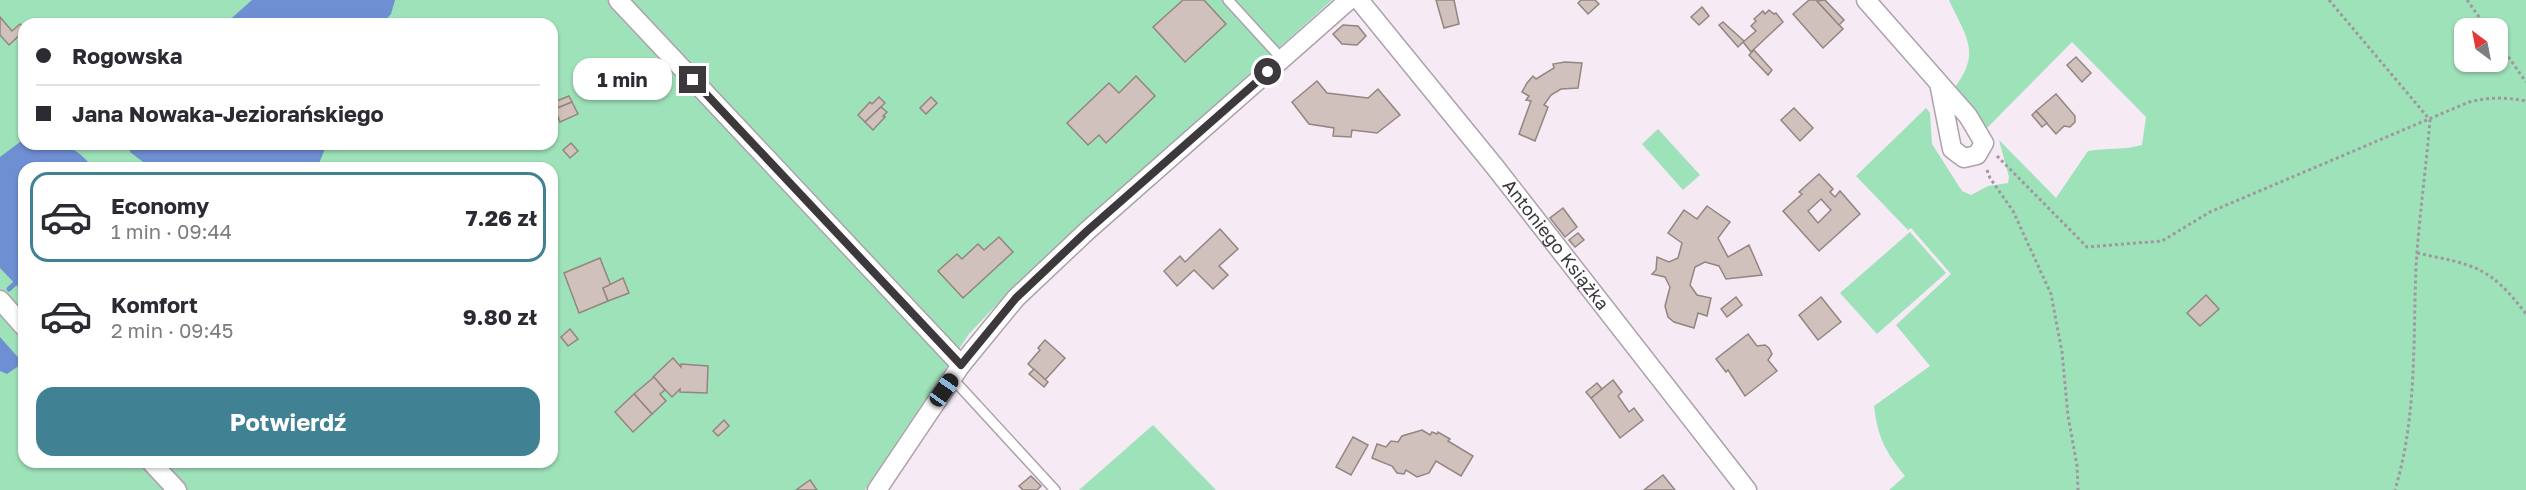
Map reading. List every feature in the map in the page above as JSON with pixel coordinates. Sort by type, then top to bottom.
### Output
[{"type":"street","points":[[618,0],[957,372]]},
{"type":"street","points":[[877,490],[957,372],[1016,298],[1072,245],[1349,0]]},
{"type":"street","name":"Antoniego Książka","points":[[1359,0],[1495,167],[1747,490]]},
{"type":"street","points":[[1866,0],[1939,82],[1968,116],[1982,147],[1977,155],[1964,158],[1952,149],[1939,82]]},
{"type":"street","points":[[0,300],[18,320]]},
{"type":"street","points":[[157,468],[177,490]]},
{"type":"lane","points":[[1228,0],[1282,59]]},
{"type":"lane","points":[[957,372],[1055,490]]},
{"type":"path","points":[[2329,0],[2430,120],[2417,254],[2410,421],[2402,467],[2395,490]]},
{"type":"path","points":[[2467,0],[2480,18]]},
{"type":"path","points":[[2508,56],[2526,82]]},
{"type":"path","points":[[1982,147],[2087,247],[2162,241],[2210,212],[2469,102],[2507,97],[2526,101]]},
{"type":"path","points":[[1982,147],[1990,178],[2013,211],[2051,294],[2062,352],[2068,416],[2077,465],[2078,490]]},
{"type":"path","points":[[2417,254],[2473,265],[2493,277],[2526,314]]},
{"type":"green space","points":[[0,0],[1332,0],[1020,280],[969,334],[865,490],[0,490]]},
{"type":"green space","points":[[1949,0],[2526,0],[2526,490],[1889,490],[1905,476],[1884,444],[1874,406],[1930,366],[1896,325],[1951,274],[1911,228],[1908,230],[1856,176],[1926,108],[1930,113],[1932,144],[1962,191],[1971,195],[1988,186],[2008,183],[2009,177],[1999,140],[2056,198],[2088,151],[2142,145],[2146,117],[2072,42],[1986,129],[1956,95],[1955,87],[1968,63],[1969,53],[1965,34]]},
{"type":"green space","points":[[1658,129],[1700,175],[1683,190],[1642,144]]},
{"type":"green space","points":[[1910,232],[1946,273],[1877,334],[1840,293]]},
{"type":"green space","points":[[1153,425],[1216,490],[1079,490]]},
{"type":"water","points":[[252,0],[395,0],[387,18],[232,18]]},
{"type":"water","points":[[18,144],[18,150],[74,150],[88,162],[18,162],[18,287],[0,268],[0,157]]},
{"type":"water","points":[[130,150],[324,150],[320,162],[143,162]]},
{"type":"water","points":[[0,337],[18,357],[18,366],[7,374],[0,371]]},
{"type":"building","points":[[1183,0],[1204,0],[1226,24],[1185,62],[1153,27]]},
{"type":"building","points":[[1436,0],[1454,0],[1459,24],[1444,28]]},
{"type":"building","points":[[1581,0],[1595,0],[1599,4],[1588,14],[1578,3]]},
{"type":"building","points":[[1809,0],[1816,0],[1843,29],[1823,48],[1793,14]]},
{"type":"building","points":[[1825,0],[1844,20],[1839,25],[1817,1]]},
{"type":"building","points":[[1702,7],[1709,16],[1699,25],[1691,17]]},
{"type":"building","points":[[1769,10],[1776,13],[1783,22],[1751,52],[1743,42],[1756,31],[1751,26],[1756,21],[1754,19],[1763,11],[1765,14]]},
{"type":"building","points":[[0,17],[12,31],[18,26],[18,37],[9,45],[0,35]]},
{"type":"building","points":[[1723,22],[1744,41],[1738,47],[1719,25]]},
{"type":"building","points":[[1343,25],[1358,26],[1366,36],[1357,45],[1342,44],[1333,34]]},
{"type":"building","points":[[1754,50],[1772,70],[1768,75],[1749,55]]},
{"type":"building","points":[[2076,57],[2091,73],[2082,82],[2067,65]]},
{"type":"building","points":[[1582,63],[1578,88],[1561,89],[1551,95],[1544,105],[1548,107],[1535,141],[1519,134],[1531,101],[1526,100],[1529,96],[1522,92],[1527,83],[1533,76],[1536,79],[1554,68],[1553,64]]},
{"type":"building","points":[[1136,76],[1155,96],[1106,143],[1099,135],[1088,145],[1067,123],[1109,83],[1119,93]]},
{"type":"building","points":[[1317,81],[1327,93],[1368,98],[1378,89],[1400,115],[1377,133],[1352,130],[1351,137],[1333,136],[1334,128],[1309,124],[1292,102]]},
{"type":"building","points":[[2056,94],[2075,116],[2075,122],[2070,127],[2064,126],[2056,134],[2036,111]]},
{"type":"building","points":[[569,96],[572,102],[558,108],[558,101]]},
{"type":"building","points":[[879,97],[885,103],[865,122],[858,115],[870,102],[872,104]]},
{"type":"building","points":[[931,97],[937,103],[926,114],[920,108]]},
{"type":"building","points":[[572,102],[578,114],[560,122],[558,108]]},
{"type":"building","points":[[881,107],[887,112],[873,130],[865,122]]},
{"type":"building","points":[[1794,108],[1813,128],[1800,141],[1781,120]]},
{"type":"building","points":[[2036,111],[2047,123],[2042,127],[2032,115]]},
{"type":"building","points":[[571,143],[578,151],[570,158],[563,150]]},
{"type":"building","points":[[1819,174],[1833,189],[1830,192],[1835,197],[1840,191],[1860,214],[1819,251],[1783,211],[1802,194],[1799,192]],"holes":[[[1821,199],[1831,210],[1818,223],[1808,211]]]},
{"type":"building","points":[[1707,206],[1730,222],[1718,238],[1728,257],[1749,245],[1762,275],[1726,279],[1719,266],[1705,262],[1695,267],[1690,285],[1697,295],[1711,298],[1707,316],[1698,313],[1694,328],[1674,322],[1668,317],[1665,306],[1670,287],[1665,277],[1652,274],[1656,270],[1657,257],[1669,262],[1678,258],[1682,243],[1668,233],[1684,210],[1697,219]]},
{"type":"building","points":[[1563,208],[1577,227],[1565,237],[1550,218]]},
{"type":"building","points":[[1220,229],[1238,249],[1219,266],[1228,275],[1213,289],[1194,270],[1177,286],[1164,271],[1180,256],[1185,262]]},
{"type":"building","points":[[1578,233],[1584,240],[1575,247],[1569,240]]},
{"type":"building","points":[[999,237],[1013,252],[963,298],[938,271],[957,254],[962,259],[978,244],[984,250]]},
{"type":"building","points":[[600,258],[611,286],[603,288],[608,301],[579,313],[564,273]]},
{"type":"building","points":[[623,278],[629,293],[608,301],[603,288]]},
{"type":"building","points":[[2206,295],[2219,309],[2200,326],[2187,313]]},
{"type":"building","points":[[1736,297],[1742,305],[1727,317],[1721,309]]},
{"type":"building","points":[[1821,297],[1841,322],[1818,340],[1799,315]]},
{"type":"building","points":[[570,329],[578,339],[568,346],[561,337]]},
{"type":"building","points":[[1748,334],[1757,346],[1765,345],[1769,348],[1772,354],[1768,360],[1777,371],[1745,396],[1728,370],[1726,372],[1716,359]]},
{"type":"building","points":[[1045,340],[1065,358],[1045,380],[1028,364]]},
{"type":"building","points":[[673,358],[681,367],[681,364],[708,366],[707,393],[680,392],[680,389],[672,397],[653,377]]},
{"type":"building","points":[[1034,369],[1048,382],[1044,387],[1029,374]]},
{"type":"building","points":[[654,377],[665,390],[660,394],[666,401],[652,414],[634,394]]},
{"type":"building","points":[[1613,380],[1622,392],[1618,396],[1629,412],[1634,408],[1643,420],[1620,438],[1591,398]]},
{"type":"building","points":[[1597,383],[1602,389],[1591,398],[1586,392]]},
{"type":"building","points":[[634,394],[652,414],[633,432],[615,412]]},
{"type":"building","points":[[724,420],[729,426],[718,436],[713,431]]},
{"type":"building","points":[[1422,430],[1430,435],[1432,432],[1437,434],[1438,432],[1473,456],[1461,476],[1436,461],[1429,473],[1417,477],[1406,470],[1404,474],[1397,473],[1392,466],[1372,458],[1377,444],[1386,447],[1391,441],[1398,442],[1402,436]]},
{"type":"building","points":[[1353,437],[1368,445],[1351,475],[1336,467]]},
{"type":"building","points":[[1663,475],[1675,490],[1644,490]]},
{"type":"building","points":[[1031,476],[1041,486],[1037,490],[1023,490],[1019,486]]},
{"type":"building","points":[[810,480],[817,490],[796,490]]},
{"type":"waterway","points":[[9,289],[18,281]]},
{"type":"route","points":[[693,80],[961,365],[1016,298],[1087,231],[1268,72]]}]
